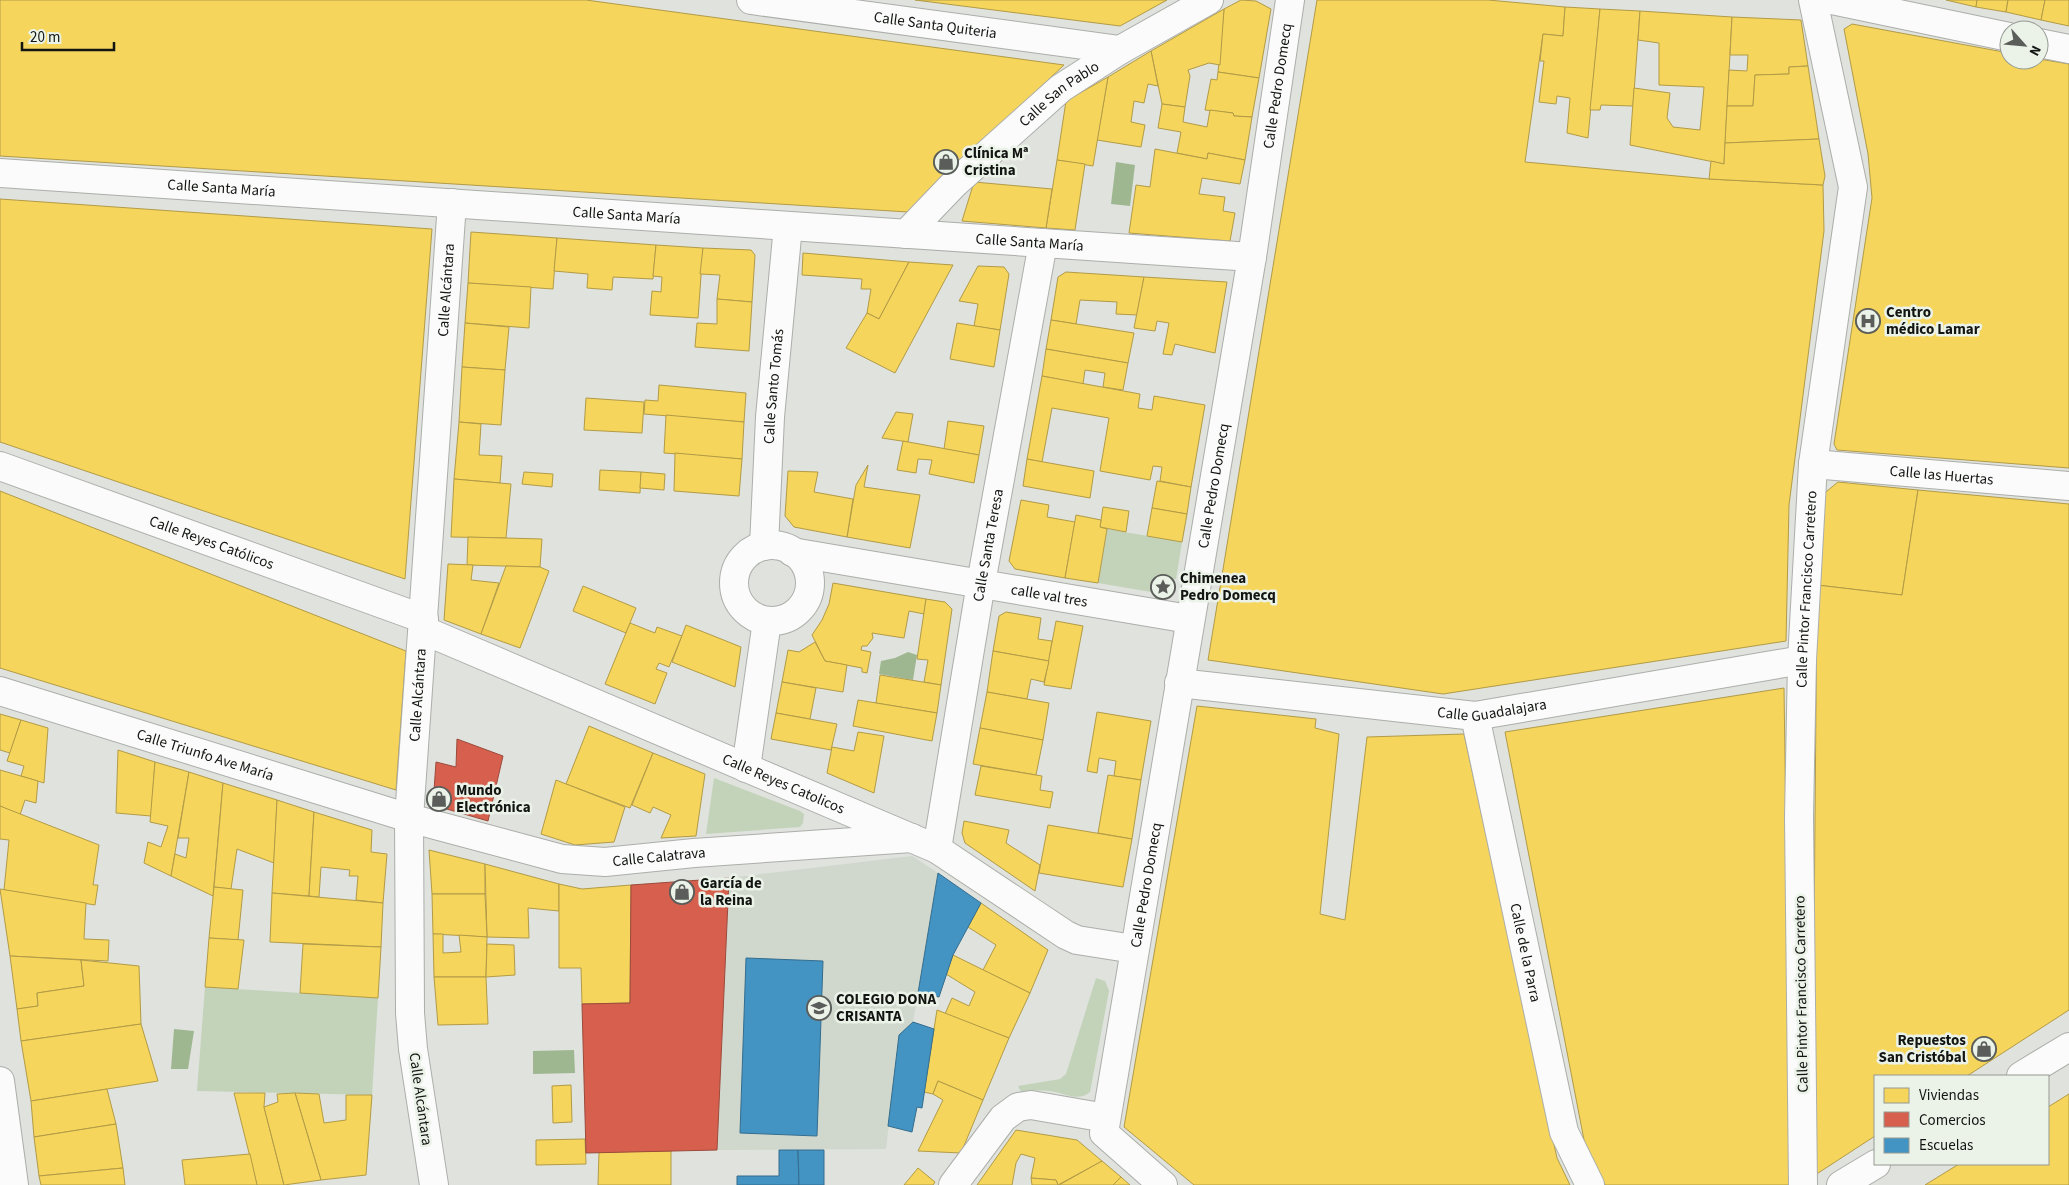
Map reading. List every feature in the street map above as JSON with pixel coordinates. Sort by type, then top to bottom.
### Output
[{"type":"street","name":"Calle Santa Quiteria","points":[[751,0],[1120,50]]},
{"type":"street","name":"Calle San Pablo","points":[[906,234],[954,184],[1061,88],[1120,50],[1209,0]]},
{"type":"street","name":"Calle Pedro Domecq","points":[[1105,1126],[1252,257],[1290,0]]},
{"type":"street","name":"Calle Pintor Francisco Carretero","points":[[1803,1185],[1798,817],[1802,660],[1813,464],[1853,187],[1813,0]]},
{"type":"street","points":[[1832,0],[1999,35]]},
{"type":"street","points":[[2049,45],[2069,49]]},
{"type":"street","name":"Calle Santa María","points":[[0,173],[1252,257]]},
{"type":"street","name":"Calle Alcántara","points":[[434,1185],[413,1049],[410,1013],[409,818],[452,203]]},
{"type":"street","name":"Calle Santo Tomás","points":[[764,546],[770,417],[788,226]]},
{"type":"street","name":"Calle Santa Teresa","points":[[937,849],[981,584],[1044,243]]},
{"type":"street","name":"Calle las Huertas","points":[[1813,464],[2069,486]]},
{"type":"street","name":"Calle Reyes Católicos","points":[[0,466],[424,624]]},
{"type":"street","points":[[764,546],[776,546],[792,552],[805,565],[809,576],[810,588],[806,600],[800,610],[790,617],[767,621],[756,618],[742,606],[735,591],[735,579],[738,568],[744,558],[764,546]]},
{"type":"street","name":"calle val tres","points":[[792,552],[1190,619]]},
{"type":"street","points":[[746,768],[767,621]]},
{"type":"street","name":"Calle Reyes Catolicos","points":[[424,624],[746,768],[937,849],[1066,935],[1077,940],[1134,948]]},
{"type":"street","name":"Calle Guadalajara","points":[[1179,683],[1476,716],[1802,660]]},
{"type":"street","name":"Calle Triunfo Ave María","points":[[0,691],[409,818]]},
{"type":"street","name":"Calle de la Parra","points":[[1476,716],[1564,1132],[1590,1185]]},
{"type":"street","name":"Calle Calatrava","points":[[409,818],[562,859],[605,862],[694,852],[912,838]]},
{"type":"street","points":[[2023,1075],[2069,1047]]},
{"type":"street","points":[[0,1081],[14,1185]]},
{"type":"street","points":[[953,1185],[1003,1118],[1018,1107],[1030,1105],[1105,1126],[1163,1185]]},
{"type":"street","points":[[1841,1185],[1874,1165]]},
{"type":"shaded area","points":[[1116,162],[1135,165],[1130,206],[1111,204]]},
{"type":"shaded area","points":[[1107,529],[1182,542],[1176,579],[1158,580],[1151,592],[1098,583]]},
{"type":"shaded area","points":[[908,652],[917,655],[913,680],[879,674],[881,661],[895,658]]},
{"type":"shaded area","points":[[714,778],[800,811],[804,814],[803,823],[800,827],[706,834]]},
{"type":"shaded area","name":"COLEGIO DONA CRISANTA","points":[[912,856],[938,873],[913,1022],[899,1035],[886,1149],[717,1150],[729,878]]},
{"type":"shaded area","points":[[1096,978],[1105,981],[1109,991],[1090,1092],[1080,1097],[1075,1097],[1049,1091],[1021,1092],[1018,1086],[1060,1079],[1066,1074]]},
{"type":"shaded area","points":[[205,987],[378,998],[372,1095],[197,1091]]},
{"type":"shaded area","points":[[174,1029],[194,1031],[188,1069],[171,1069]]},
{"type":"shaded area","points":[[574,1050],[575,1073],[533,1074],[533,1051]]},
{"type":"building: Viviendas","points":[[0,0],[586,0],[1064,65],[908,212],[0,156]]},
{"type":"building: Viviendas","points":[[915,0],[1167,0],[1120,26]]},
{"type":"building: Viviendas","points":[[1241,0],[1256,1],[1271,9],[1259,78],[1218,72],[1224,9]]},
{"type":"building: Viviendas","points":[[1317,0],[1488,0],[1565,7],[1563,36],[1543,34],[1525,162],[1709,179],[1823,185],[1824,231],[1789,505],[1786,641],[1443,694],[1208,660]]},
{"type":"building: Viviendas","points":[[1946,0],[1977,0],[1976,7]]},
{"type":"building: Viviendas","points":[[1977,0],[2008,0],[2006,12],[1976,7]]},
{"type":"building: Viviendas","points":[[2008,0],[2045,0],[2041,20],[2006,12]]},
{"type":"building: Viviendas","points":[[2045,0],[2069,0],[2069,26],[2049,22],[2049,20],[2041,20]]},
{"type":"building: Viviendas","points":[[1565,7],[1600,9],[1588,138],[1567,133],[1570,98],[1557,96],[1556,104],[1539,102],[1544,61],[1540,61],[1543,34],[1563,36]]},
{"type":"building: Viviendas","points":[[1224,9],[1220,65],[1209,63],[1188,70],[1190,76],[1185,107],[1162,104],[1151,51]]},
{"type":"building: Viviendas","points":[[1600,9],[1640,11],[1633,106],[1601,105],[1600,110],[1590,110]]},
{"type":"building: Viviendas","points":[[1640,11],[1732,17],[1724,164],[1630,145],[1634,88],[1670,93],[1667,118],[1673,127],[1700,130],[1704,87],[1659,85],[1659,43],[1638,40]]},
{"type":"building: Viviendas","points":[[1732,17],[1801,20],[1808,66],[1789,67],[1789,74],[1755,75],[1753,106],[1727,106],[1729,70],[1747,71],[1748,55],[1730,55]]},
{"type":"building: Viviendas","points":[[1852,24],[1999,51],[1999,70],[2049,70],[2049,61],[2069,64],[2069,468],[1837,450],[1834,444],[1872,198],[1868,154],[1844,29]]},
{"type":"building: Viviendas","points":[[1151,51],[1158,86],[1148,84],[1144,103],[1134,101],[1131,122],[1145,125],[1141,147],[1097,140],[1108,77]]},
{"type":"building: Viviendas","points":[[1808,66],[1819,139],[1725,143],[1727,106],[1753,106],[1755,75],[1789,74],[1789,67]]},
{"type":"building: Viviendas","points":[[1218,72],[1259,78],[1252,117],[1234,116],[1233,113],[1205,110],[1211,79],[1217,80]]},
{"type":"building: Viviendas","points":[[1108,77],[1093,166],[1057,160],[1066,101]]},
{"type":"building: Viviendas","points":[[1162,104],[1185,107],[1183,122],[1207,127],[1210,110],[1233,113],[1234,116],[1252,117],[1245,160],[1208,153],[1207,159],[1177,153],[1181,132],[1158,128]]},
{"type":"building: Viviendas","points":[[1819,139],[1825,176],[1823,185],[1709,179],[1711,161],[1724,164],[1725,143]]},
{"type":"building: Viviendas","points":[[1155,149],[1207,159],[1208,153],[1245,160],[1240,184],[1202,178],[1199,194],[1225,197],[1223,211],[1235,213],[1230,241],[1129,233],[1136,185],[1150,187]]},
{"type":"building: Viviendas","points":[[1057,160],[1085,164],[1075,230],[1046,228]]},
{"type":"building: Viviendas","points":[[974,182],[1052,189],[1046,228],[962,221]]},
{"type":"building: Viviendas","points":[[0,199],[432,229],[405,579],[0,442]]},
{"type":"building: Viviendas","points":[[471,232],[557,238],[553,289],[468,283]]},
{"type":"building: Viviendas","points":[[557,238],[656,245],[653,279],[613,277],[612,290],[587,288],[588,274],[554,271]]},
{"type":"building: Viviendas","points":[[656,245],[703,248],[698,318],[650,315],[652,291],[661,292],[662,277],[653,276]]},
{"type":"building: Viviendas","points":[[703,248],[751,250],[755,255],[752,302],[717,299],[720,275],[700,274]]},
{"type":"building: Viviendas","points":[[803,253],[909,262],[879,319],[867,313],[871,289],[861,289],[862,279],[802,275]]},
{"type":"building: Viviendas","points":[[909,262],[953,265],[895,373],[846,348],[867,313],[879,319]]},
{"type":"building: Viviendas","points":[[978,266],[1004,267],[1009,274],[1000,330],[974,326],[978,304],[959,301]]},
{"type":"building: Viviendas","points":[[1066,272],[1144,277],[1137,315],[1116,314],[1117,302],[1080,300],[1076,324],[1051,320],[1058,277]]},
{"type":"building: Viviendas","points":[[1144,277],[1227,282],[1215,353],[1175,344],[1172,355],[1163,354],[1169,323],[1157,321],[1155,331],[1134,328]]},
{"type":"building: Viviendas","points":[[468,283],[531,287],[529,328],[465,323]]},
{"type":"building: Viviendas","points":[[717,299],[752,302],[749,351],[695,347],[697,323],[717,324]]},
{"type":"building: Viviendas","points":[[1051,320],[1134,333],[1128,363],[1046,349]]},
{"type":"building: Viviendas","points":[[465,323],[509,327],[505,370],[462,367]]},
{"type":"building: Viviendas","points":[[957,323],[1000,330],[994,367],[950,359]]},
{"type":"building: Viviendas","points":[[1046,349],[1128,363],[1123,390],[1103,387],[1105,373],[1085,370],[1083,384],[1042,376]]},
{"type":"building: Viviendas","points":[[462,367],[505,370],[501,425],[459,422]]},
{"type":"building: Viviendas","points":[[1042,376],[1140,394],[1138,408],[1152,410],[1154,396],[1205,405],[1191,487],[1160,481],[1162,467],[1153,466],[1150,480],[1100,471],[1109,418],[1052,408],[1042,462],[1027,459]]},
{"type":"building: Viviendas","points":[[659,385],[746,393],[744,422],[644,414],[645,400],[658,401]]},
{"type":"building: Viviendas","points":[[586,398],[644,402],[642,433],[584,430]]},
{"type":"building: Viviendas","points":[[896,412],[913,414],[908,442],[882,438]]},
{"type":"building: Viviendas","points":[[666,415],[744,422],[742,459],[664,453]]},
{"type":"building: Viviendas","points":[[948,421],[984,426],[979,455],[944,449]]},
{"type":"building: Viviendas","points":[[459,422],[481,424],[479,455],[502,456],[500,483],[454,479]]},
{"type":"building: Viviendas","points":[[903,441],[979,455],[974,483],[929,474],[932,460],[918,459],[916,473],[897,470]]},
{"type":"building: Viviendas","points":[[675,453],[742,459],[739,496],[674,491]]},
{"type":"building: Viviendas","points":[[1027,459],[1094,471],[1090,498],[1023,486]]},
{"type":"building: Viviendas","points":[[868,465],[864,487],[920,495],[910,548],[847,537],[856,485]]},
{"type":"building: Viviendas","points":[[600,470],[641,472],[640,493],[599,490]]},
{"type":"building: Viviendas","points":[[788,471],[818,472],[814,492],[853,499],[847,537],[794,527],[785,516]]},
{"type":"building: Viviendas","points":[[524,472],[553,474],[552,487],[522,484]]},
{"type":"building: Viviendas","points":[[641,472],[665,474],[664,490],[640,488]]},
{"type":"building: Viviendas","points":[[454,479],[511,484],[506,538],[451,537]]},
{"type":"building: Viviendas","points":[[1157,481],[1191,487],[1187,514],[1152,508]]},
{"type":"building: Viviendas","points":[[1838,482],[1918,490],[1902,595],[1817,585],[1821,496]]},
{"type":"building: Viviendas","points":[[1918,490],[2069,504],[2069,1010],[1969,1075],[1874,1075],[1874,1137],[1812,1177],[1817,585],[1902,595]]},
{"type":"building: Viviendas","points":[[0,491],[406,651],[396,790],[0,668]]},
{"type":"building: Viviendas","points":[[1021,500],[1049,505],[1047,517],[1075,522],[1065,578],[1015,569],[1009,561]]},
{"type":"building: Viviendas","points":[[1103,507],[1129,511],[1126,532],[1100,527]]},
{"type":"building: Viviendas","points":[[1152,508],[1187,514],[1182,542],[1147,536]]},
{"type":"building: Viviendas","points":[[1076,515],[1101,520],[1100,527],[1107,529],[1098,583],[1065,578]]},
{"type":"building: Viviendas","points":[[468,537],[542,539],[540,567],[467,565]]},
{"type":"building: Viviendas","points":[[448,564],[473,565],[471,580],[499,583],[481,634],[444,620]]},
{"type":"building: Viviendas","points":[[506,566],[540,567],[549,571],[520,648],[481,634]]},
{"type":"building: Viviendas","points":[[833,583],[926,599],[924,614],[909,611],[904,638],[872,633],[873,638],[867,646],[862,646],[861,650],[871,652],[867,673],[862,672],[862,668],[825,661],[812,635],[822,620],[829,604]]},
{"type":"building: Viviendas","points":[[583,586],[636,608],[626,633],[573,611]]},
{"type":"building: Viviendas","points":[[926,599],[945,602],[952,609],[941,685],[924,682],[928,660],[917,659]]},
{"type":"building: Viviendas","points":[[1006,612],[1041,618],[1038,639],[1052,641],[1049,661],[993,651],[999,616]]},
{"type":"building: Viviendas","points":[[1056,621],[1083,626],[1071,689],[1044,685]]},
{"type":"building: Viviendas","points":[[630,623],[655,633],[657,627],[682,636],[669,667],[659,663],[656,669],[667,673],[655,704],[605,684]]},
{"type":"building: Viviendas","points":[[686,625],[741,647],[735,687],[672,662]]},
{"type":"building: Viviendas","points":[[815,642],[825,661],[847,665],[843,692],[782,682],[788,650],[799,652]]},
{"type":"building: Viviendas","points":[[993,651],[1049,661],[1044,682],[1031,679],[1027,699],[987,692]]},
{"type":"building: Viviendas","points":[[880,675],[941,685],[937,713],[876,703]]},
{"type":"building: Viviendas","points":[[782,682],[816,688],[810,719],[776,713]]},
{"type":"building: Viviendas","points":[[1784,688],[1791,1185],[1605,1185],[1585,1145],[1505,732]]},
{"type":"building: Viviendas","points":[[987,692],[1049,703],[1043,740],[980,728]]},
{"type":"building: Viviendas","points":[[858,700],[937,713],[932,741],[853,726]]},
{"type":"building: Viviendas","points":[[1197,706],[1316,719],[1315,728],[1339,734],[1320,914],[1345,920],[1367,737],[1464,734],[1557,1158],[1570,1185],[1194,1185],[1124,1127]]},
{"type":"building: Viviendas","points":[[1097,712],[1151,721],[1141,780],[1114,776],[1116,761],[1099,758],[1097,773],[1087,771]]},
{"type":"building: Viviendas","points":[[776,713],[837,724],[831,750],[771,739]]},
{"type":"building: Viviendas","points":[[0,714],[21,720],[10,753],[0,750]]},
{"type":"building: Viviendas","points":[[21,720],[48,728],[44,783],[21,776],[24,766],[7,761]]},
{"type":"building: Viviendas","points":[[589,726],[653,753],[630,808],[566,784]]},
{"type":"building: Viviendas","points":[[980,728],[1043,740],[1036,775],[973,764]]},
{"type":"building: Viviendas","points":[[858,732],[884,736],[874,793],[827,773],[832,747],[854,751]]},
{"type":"building: Viviendas","points":[[118,750],[155,762],[151,816],[116,813]]},
{"type":"building: Viviendas","points":[[653,753],[705,774],[696,836],[661,838],[671,815],[653,807],[650,813],[632,805]]},
{"type":"building: Viviendas","points":[[155,762],[189,772],[171,876],[144,863],[148,842],[161,847],[168,826],[150,822]]},
{"type":"building: Viviendas","points":[[981,766],[1042,776],[1040,790],[1053,792],[1050,808],[975,795]]},
{"type":"building: Viviendas","points":[[0,770],[38,781],[36,803],[25,800],[20,815],[0,806]]},
{"type":"building: Viviendas","points":[[189,772],[223,783],[213,896],[171,876],[175,854],[186,858],[189,838],[178,838]]},
{"type":"building: Viviendas","points":[[1108,775],[1141,780],[1132,839],[1098,833]]},
{"type":"building: Viviendas","points":[[556,780],[625,807],[614,842],[575,845],[541,834]]},
{"type":"building: Viviendas","points":[[223,783],[277,800],[274,863],[237,849],[231,889],[214,887]]},
{"type":"building: Viviendas","points":[[277,800],[314,812],[309,896],[272,893]]},
{"type":"building: Viviendas","points":[[0,806],[99,845],[93,885],[98,885],[95,905],[4,890],[9,840],[0,839]]},
{"type":"building: Viviendas","points":[[314,812],[372,830],[371,852],[387,854],[383,903],[356,900],[358,876],[349,876],[350,870],[321,867],[319,897],[309,896]]},
{"type":"building: Viviendas","points":[[964,821],[1009,830],[1006,843],[1040,865],[1035,891],[965,843],[962,833]]},
{"type":"building: Viviendas","points":[[1048,825],[1132,839],[1123,887],[1039,873]]},
{"type":"building: Viviendas","points":[[429,850],[485,864],[485,894],[432,894]]},
{"type":"building: Viviendas","points":[[485,864],[559,884],[559,911],[528,908],[529,938],[487,937]]},
{"type":"building: Viviendas","points":[[559,884],[582,889],[631,885],[630,1003],[582,1004],[581,968],[559,968]]},
{"type":"building: Viviendas","points":[[214,887],[243,890],[238,940],[209,938]]},
{"type":"building: Viviendas","points":[[0,889],[86,903],[84,939],[109,940],[108,961],[10,956]]},
{"type":"building: Viviendas","points":[[272,893],[383,903],[381,947],[270,942]]},
{"type":"building: Viviendas","points":[[432,894],[485,894],[487,937],[433,934]]},
{"type":"building: Viviendas","points":[[981,903],[1048,950],[1030,993],[983,970],[996,945],[968,927]]},
{"type":"building: Viviendas","points":[[433,934],[443,934],[443,953],[461,952],[459,935],[487,937],[486,977],[434,977]]},
{"type":"building: Viviendas","points":[[209,938],[244,940],[238,989],[205,987]]},
{"type":"building: Viviendas","points":[[303,944],[381,947],[378,998],[300,993]]},
{"type":"building: Viviendas","points":[[487,944],[514,945],[515,975],[486,977]]},
{"type":"building: Viviendas","points":[[953,955],[1030,993],[1009,1038],[945,1014],[952,998],[969,1006],[975,992],[946,974]]},
{"type":"building: Viviendas","points":[[10,956],[81,960],[84,986],[37,993],[38,1006],[17,1009]]},
{"type":"building: Viviendas","points":[[81,960],[139,966],[141,1024],[21,1041],[17,1009],[38,1006],[37,993],[84,986]]},
{"type":"building: Viviendas","points":[[434,977],[486,977],[488,1024],[438,1025]]},
{"type":"building: Viviendas","points":[[937,1010],[1009,1038],[983,1100],[938,1081],[933,1094],[924,1092]]},
{"type":"building: Viviendas","points":[[141,1024],[158,1081],[31,1101],[21,1041]]},
{"type":"building: Viviendas","points":[[938,1081],[983,1100],[961,1153],[918,1151],[943,1100],[933,1094]]},
{"type":"building: Viviendas","points":[[571,1085],[572,1122],[553,1123],[552,1086]]},
{"type":"building: Viviendas","points":[[107,1089],[116,1124],[34,1137],[31,1101]]},
{"type":"building: Viviendas","points":[[234,1093],[265,1093],[264,1107],[284,1185],[257,1185]]},
{"type":"building: Viviendas","points":[[295,1093],[319,1094],[324,1123],[346,1120],[346,1095],[372,1095],[366,1175],[321,1180]]},
{"type":"building: Viviendas","points":[[295,1093],[321,1180],[284,1185],[264,1107],[278,1102],[277,1094]]},
{"type":"building: Viviendas","points":[[2069,1094],[2069,1185],[1925,1185],[1957,1165],[2049,1165],[2049,1106]]},
{"type":"building: Viviendas","points":[[116,1124],[123,1168],[39,1176],[34,1137]]},
{"type":"building: Viviendas","points":[[1016,1130],[1077,1140],[1102,1161],[1058,1185],[1056,1180],[1031,1178],[1035,1158],[1021,1154],[1016,1163],[1012,1185],[977,1185]]},
{"type":"building: Viviendas","points":[[585,1139],[586,1164],[536,1165],[536,1140]]},
{"type":"building: Viviendas","points":[[671,1151],[671,1185],[598,1185],[599,1152]]},
{"type":"building: Viviendas","points":[[250,1154],[257,1185],[185,1185],[182,1160]]},
{"type":"building: Viviendas","points":[[1102,1161],[1121,1177],[1113,1185],[1059,1185]]},
{"type":"building: Viviendas","points":[[123,1168],[125,1185],[41,1185],[39,1176]]},
{"type":"building: Viviendas","points":[[918,1168],[935,1182],[933,1185],[904,1185]]},
{"type":"building: Viviendas","points":[[1121,1177],[1130,1185],[1113,1185]]},
{"type":"building: Viviendas","points":[[1031,1178],[1056,1180],[1058,1185],[1032,1185]]},
{"type":"building: Comercios","points":[[457,739],[503,756],[488,821],[433,805],[436,762],[456,767]]},
{"type":"building: Comercios","points":[[729,878],[717,1150],[586,1153],[582,1004],[630,1003],[631,885]]},
{"type":"building: Escuelas","points":[[938,873],[981,903],[953,955],[939,997],[918,993]]},
{"type":"building: Escuelas","points":[[746,958],[823,961],[817,1136],[740,1133]]},
{"type":"building: Escuelas","points":[[913,1022],[934,1029],[922,1108],[917,1107],[912,1132],[888,1126],[899,1035]]},
{"type":"building: Escuelas","points":[[779,1150],[798,1150],[799,1185],[737,1185],[737,1176],[779,1176]]},
{"type":"building: Escuelas","points":[[798,1150],[824,1150],[824,1185],[799,1185]]},
{"type":"place","name":"Clínica Mª Cristina","points":[[946,162]]},
{"type":"place","name":"Centro médico Lamar","points":[[1868,321]]},
{"type":"place","name":"Chimenea Pedro Domecq","points":[[1163,587]]},
{"type":"place","name":"Mundo Electrónica","points":[[439,799]]},
{"type":"place","name":"García de la Reina","points":[[682,892]]},
{"type":"place","name":"COLEGIO DONA CRISANTA","points":[[819,1008]]},
{"type":"place","name":"Repuestos San Cristóbal","points":[[1984,1049]]}]
